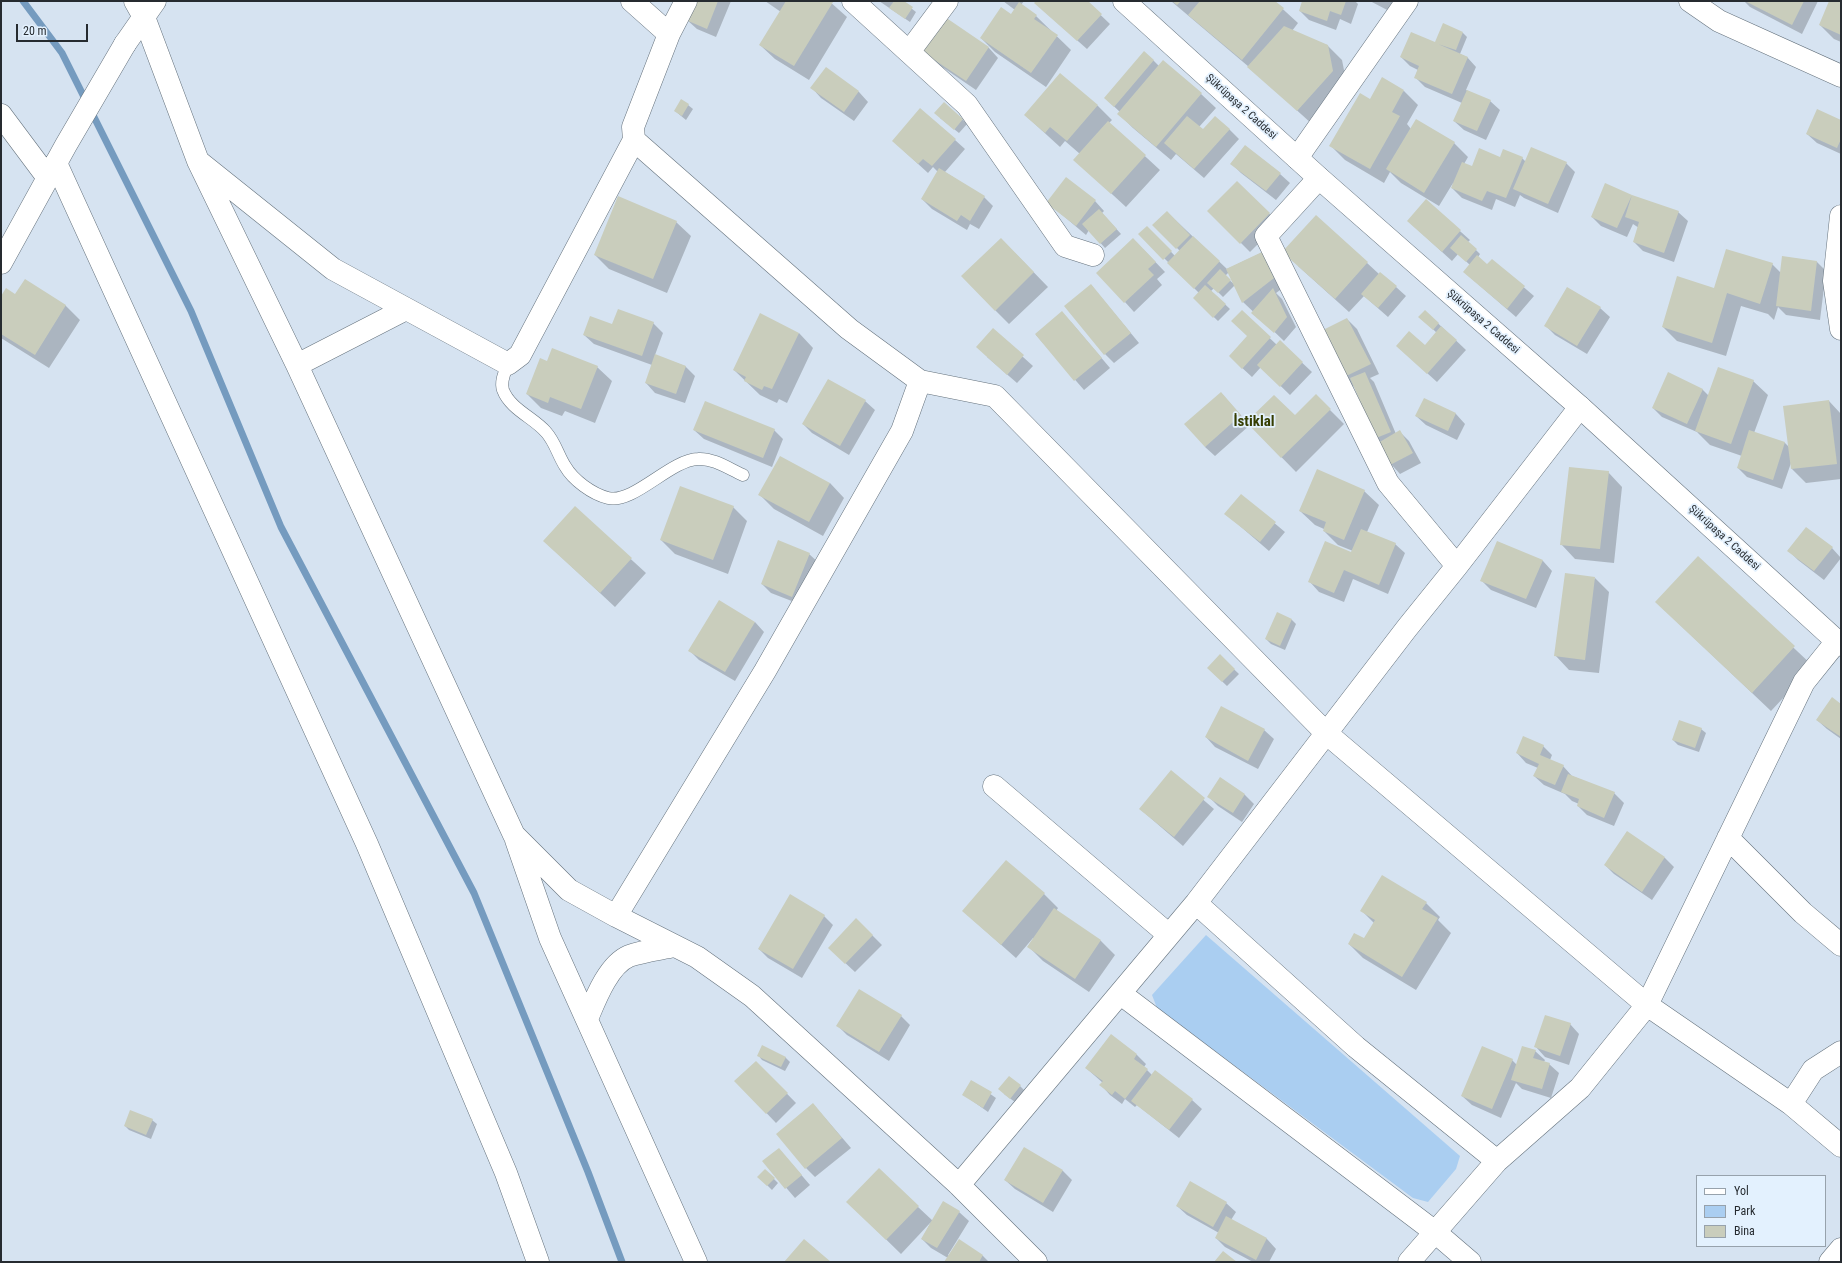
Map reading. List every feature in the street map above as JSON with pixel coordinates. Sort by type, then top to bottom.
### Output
[{"type":"street","points":[[632,1],[669,34]]},
{"type":"street","points":[[198,161],[333,269],[508,364],[520,356],[634,140],[633,127],[669,34],[686,1]]},
{"type":"street","points":[[853,1],[968,105],[1065,246],[1092,255]]},
{"type":"street","points":[[909,52],[947,1]]},
{"type":"street","name":"Şükrüpaşa 2 Caddesi","points":[[1124,1],[1319,178],[1580,407],[1839,643]]},
{"type":"street","points":[[1297,158],[1407,1]]},
{"type":"street","points":[[1690,1],[1719,21],[1841,76]]},
{"type":"street","points":[[1,263],[145,6]]},
{"type":"street","points":[[145,6],[198,161],[297,365],[514,835],[550,938],[696,1262]]},
{"type":"street","points":[[1,115],[57,162],[367,844],[506,1172],[538,1262]]},
{"type":"street","points":[[634,140],[849,329],[920,381],[995,396],[1326,733],[1648,1005],[1791,1104],[1841,1146]]},
{"type":"street","points":[[1319,178],[1266,236],[1388,483],[1457,566]]},
{"type":"street","points":[[1841,216],[1834,281],[1841,329]]},
{"type":"street","points":[[297,365],[406,309]]},
{"type":"street","points":[[616,916],[764,671],[898,438],[920,381]]},
{"type":"street","points":[[959,1185],[1196,903],[1402,634],[1457,566],[1580,407]]},
{"type":"street","points":[[1409,1262],[1498,1161],[1580,1088],[1648,1005],[1804,682],[1839,643]]},
{"type":"street","points":[[994,786],[1169,935]]},
{"type":"street","points":[[514,835],[570,890],[616,916],[697,957],[752,996],[959,1185],[1036,1262]]},
{"type":"street","points":[[1728,838],[1803,913],[1841,945]]},
{"type":"street","points":[[1196,903],[1356,1047],[1498,1161]]},
{"type":"street","points":[[587,1019],[596,996],[612,971],[628,957],[674,946]]},
{"type":"street","points":[[1121,994],[1435,1232],[1470,1262]]},
{"type":"street","points":[[1791,1104],[1813,1070],[1841,1052]]},
{"type":"street","points":[[1830,1262],[1841,1249]]},
{"type":"lane","points":[[508,364],[502,378],[503,390],[513,404],[545,431],[554,443],[565,468],[587,490],[608,498],[621,498],[685,462],[698,459],[716,462],[743,476]]},
{"type":"green space","points":[[1206,935],[1460,1156],[1456,1169],[1428,1202],[1413,1198],[1157,1008],[1152,995]]},
{"type":"building","points":[[694,1],[718,1],[707,29],[686,20]]},
{"type":"building","points":[[786,1],[833,2],[794,66],[759,45]]},
{"type":"building","points":[[894,1],[904,1],[913,7],[905,19],[889,8]]},
{"type":"building","points":[[1036,1],[1088,1],[1102,14],[1077,41],[1034,3]]},
{"type":"building","points":[[1172,1],[1181,1],[1177,5]]},
{"type":"building","points":[[1200,1],[1275,1],[1284,8],[1242,60],[1188,15]]},
{"type":"building","points":[[1302,1],[1346,1],[1341,15],[1330,11],[1327,21],[1299,11]]},
{"type":"building","points":[[1745,1],[1804,1],[1792,25]]},
{"type":"building","points":[[1829,1],[1841,1],[1841,35],[1819,25]]},
{"type":"building","points":[[1019,2],[1037,15],[1034,19],[1058,35],[1031,73],[980,38],[1001,7],[1011,14]]},
{"type":"building","points":[[945,17],[989,47],[966,81],[921,51]]},
{"type":"building","points":[[1443,23],[1463,32],[1456,50],[1438,44],[1468,57],[1452,94],[1414,78],[1419,66],[1400,57],[1411,32],[1435,42]]},
{"type":"building","points":[[1284,26],[1328,45],[1333,71],[1297,111],[1247,67]]},
{"type":"building","points":[[1144,51],[1154,60],[1114,107],[1104,98]]},
{"type":"building","points":[[1163,60],[1202,93],[1156,147],[1117,114]]},
{"type":"building","points":[[826,67],[859,91],[844,112],[810,88]]},
{"type":"building","points":[[1060,73],[1098,105],[1067,141],[1050,127],[1045,133],[1024,115]]},
{"type":"building","points":[[1382,77],[1404,90],[1392,112],[1400,116],[1370,169],[1329,146],[1360,93],[1370,99]]},
{"type":"building","points":[[1467,90],[1491,100],[1477,131],[1453,121]]},
{"type":"building","points":[[681,99],[689,104],[682,116],[674,111]]},
{"type":"building","points":[[944,102],[963,119],[954,130],[934,113]]},
{"type":"building","points":[[920,108],[956,139],[932,166],[923,159],[918,164],[892,141]]},
{"type":"building","points":[[1817,109],[1841,120],[1841,139],[1837,148],[1806,134]]},
{"type":"building","points":[[1187,116],[1203,129],[1215,116],[1230,129],[1194,169],[1164,143]]},
{"type":"building","points":[[1416,119],[1455,142],[1424,193],[1386,169]]},
{"type":"building","points":[[1108,121],[1146,155],[1111,194],[1073,160]]},
{"type":"building","points":[[1245,145],[1281,173],[1266,191],[1230,164]]},
{"type":"building","points":[[1531,147],[1567,162],[1548,204],[1513,189]]},
{"type":"building","points":[[1479,148],[1500,157],[1503,149],[1523,157],[1506,198],[1487,191],[1482,201],[1451,188],[1462,162],[1472,166]]},
{"type":"building","points":[[939,168],[985,196],[970,221],[961,215],[957,221],[921,199]]},
{"type":"building","points":[[1066,177],[1096,200],[1076,226],[1046,203]]},
{"type":"building","points":[[1237,181],[1270,213],[1240,244],[1207,211]]},
{"type":"building","points":[[1605,183],[1632,195],[1617,228],[1591,217]]},
{"type":"building","points":[[1632,195],[1679,211],[1664,253],[1633,242],[1639,222],[1625,217]]},
{"type":"building","points":[[618,196],[677,221],[653,279],[594,255]]},
{"type":"building","points":[[1426,199],[1461,230],[1442,252],[1407,221]]},
{"type":"building","points":[[1099,209],[1117,229],[1100,244],[1082,224]]},
{"type":"building","points":[[1167,211],[1190,235],[1176,249],[1152,225]]},
{"type":"building","points":[[1316,215],[1368,262],[1335,299],[1282,252]]},
{"type":"building","points":[[1147,226],[1172,251],[1163,260],[1138,234]]},
{"type":"building","points":[[1461,235],[1477,249],[1466,262],[1450,248]]},
{"type":"building","points":[[1193,236],[1220,261],[1194,289],[1167,263]]},
{"type":"building","points":[[1001,238],[1034,272],[995,311],[961,276]]},
{"type":"building","points":[[1133,238],[1156,262],[1148,269],[1154,275],[1124,303],[1096,273]]},
{"type":"building","points":[[1726,249],[1773,263],[1760,304],[1727,293],[1712,343],[1662,327],[1677,276],[1714,288]]},
{"type":"building","points":[[1262,252],[1274,278],[1242,303],[1226,269]]},
{"type":"building","points":[[1477,255],[1487,264],[1492,259],[1525,286],[1507,309],[1463,272]]},
{"type":"building","points":[[1782,256],[1817,261],[1811,311],[1776,306]]},
{"type":"building","points":[[1220,269],[1231,280],[1218,293],[1207,283]]},
{"type":"building","points":[[1380,272],[1397,286],[1378,308],[1361,294]]},
{"type":"building","points":[[25,279],[66,305],[35,355],[1,334],[1,296],[6,288],[15,294]]},
{"type":"building","points":[[1091,284],[1131,333],[1104,355],[1064,306]]},
{"type":"building","points":[[1205,285],[1226,304],[1213,318],[1193,298]]},
{"type":"building","points":[[1567,287],[1601,307],[1577,346],[1544,326]]},
{"type":"building","points":[[1273,288],[1287,317],[1274,333],[1251,313]]},
{"type":"building","points":[[618,309],[654,322],[642,356],[583,335],[590,316],[612,324]]},
{"type":"building","points":[[1242,310],[1271,337],[1242,369],[1229,356],[1247,336],[1231,321]]},
{"type":"building","points":[[1425,310],[1439,323],[1433,330],[1418,317]]},
{"type":"building","points":[[1062,311],[1102,358],[1074,381],[1035,334]]},
{"type":"building","points":[[760,313],[799,333],[772,389],[764,386],[762,390],[744,381],[746,377],[733,370]]},
{"type":"building","points":[[1347,318],[1371,364],[1342,378],[1319,332]]},
{"type":"building","points":[[1441,326],[1457,340],[1427,374],[1396,346],[1409,331],[1425,345]]},
{"type":"building","points":[[993,328],[1024,355],[1007,375],[976,347]]},
{"type":"building","points":[[1280,340],[1303,362],[1280,387],[1257,365]]},
{"type":"building","points":[[552,348],[598,366],[581,409],[550,397],[548,403],[526,394],[540,358],[547,361]]},
{"type":"building","points":[[655,354],[686,366],[676,394],[645,383]]},
{"type":"building","points":[[1718,367],[1754,380],[1731,444],[1695,431]]},
{"type":"building","points":[[1365,372],[1391,432],[1376,438],[1350,378]]},
{"type":"building","points":[[1668,372],[1703,389],[1687,424],[1652,408]]},
{"type":"building","points":[[828,379],[866,400],[840,446],[802,424]]},
{"type":"building","points":[[1221,392],[1241,415],[1205,447],[1184,424]]},
{"type":"building","points":[[1316,394],[1331,409],[1281,458],[1246,422],[1274,395],[1295,415]]},
{"type":"building","points":[[1424,398],[1456,413],[1448,431],[1415,416]]},
{"type":"building","points":[[1829,400],[1837,464],[1791,469],[1783,406]]},
{"type":"building","points":[[705,401],[775,429],[763,458],[693,430]]},
{"type":"building","points":[[1400,430],[1413,453],[1390,465],[1378,443]]},
{"type":"building","points":[[1749,430],[1785,442],[1773,480],[1737,468]]},
{"type":"building","points":[[780,456],[830,483],[809,522],[758,495]]},
{"type":"building","points":[[1569,467],[1609,471],[1600,549],[1560,545]]},
{"type":"building","points":[[1317,469],[1365,490],[1344,540],[1323,531],[1326,522],[1299,511]]},
{"type":"building","points":[[680,486],[734,506],[713,560],[660,540]]},
{"type":"building","points":[[1241,494],[1276,522],[1260,542],[1224,514]]},
{"type":"building","points":[[575,506],[632,558],[600,593],[543,541]]},
{"type":"building","points":[[1806,527],[1833,547],[1814,571],[1787,551]]},
{"type":"building","points":[[1361,529],[1396,543],[1379,585],[1344,570],[1334,593],[1308,582],[1325,541],[1351,552]]},
{"type":"building","points":[[778,540],[810,553],[792,597],[761,584]]},
{"type":"building","points":[[1497,541],[1543,560],[1526,599],[1480,581]]},
{"type":"building","points":[[1698,556],[1795,646],[1752,693],[1655,602]]},
{"type":"building","points":[[1565,573],[1595,577],[1585,660],[1554,656]]},
{"type":"building","points":[[719,600],[755,622],[725,672],[688,651]]},
{"type":"building","points":[[1277,612],[1292,619],[1280,646],[1265,639]]},
{"type":"building","points":[[1220,654],[1235,669],[1222,682],[1207,668]]},
{"type":"building","points":[[1832,697],[1841,704],[1841,737],[1816,720]]},
{"type":"building","points":[[1221,706],[1265,729],[1248,761],[1205,737]]},
{"type":"building","points":[[1679,720],[1702,728],[1695,748],[1672,740]]},
{"type":"building","points":[[1523,736],[1544,745],[1540,755],[1564,765],[1555,785],[1533,776],[1539,764],[1516,753]]},
{"type":"building","points":[[1171,770],[1205,798],[1174,837],[1139,809]]},
{"type":"building","points":[[1568,774],[1615,792],[1604,818],[1577,806],[1579,799],[1561,792]]},
{"type":"building","points":[[1220,777],[1245,794],[1233,813],[1207,797]]},
{"type":"building","points":[[1627,831],[1665,857],[1642,892],[1604,865]]},
{"type":"building","points":[[1006,860],[1045,893],[1001,945],[962,911]]},
{"type":"building","points":[[1382,875],[1427,902],[1422,909],[1438,918],[1402,977],[1348,944],[1354,933],[1364,938],[1375,920],[1360,911]]},
{"type":"building","points":[[790,894],[825,915],[793,969],[758,949]]},
{"type":"building","points":[[1054,908],[1101,940],[1075,979],[1027,947]]},
{"type":"building","points":[[856,918],[873,935],[845,964],[828,948]]},
{"type":"building","points":[[859,989],[902,1015],[879,1052],[836,1026]]},
{"type":"building","points":[[1545,1015],[1571,1023],[1560,1056],[1534,1047]]},
{"type":"building","points":[[1111,1034],[1137,1054],[1134,1059],[1148,1069],[1125,1099],[1115,1091],[1112,1095],[1099,1085],[1103,1081],[1085,1068]]},
{"type":"building","points":[[762,1045],[786,1057],[781,1067],[757,1056]]},
{"type":"building","points":[[1482,1046],[1513,1059],[1492,1109],[1461,1096]]},
{"type":"building","points":[[1522,1046],[1536,1050],[1533,1058],[1550,1063],[1542,1089],[1511,1080]]},
{"type":"building","points":[[756,1061],[788,1093],[766,1114],[734,1081]]},
{"type":"building","points":[[1155,1070],[1193,1099],[1169,1130],[1131,1101]]},
{"type":"building","points":[[1009,1076],[1021,1085],[1010,1099],[998,1089]]},
{"type":"building","points":[[971,1080],[992,1092],[983,1108],[962,1095]]},
{"type":"building","points":[[813,1103],[842,1138],[805,1169],[776,1134]]},
{"type":"building","points":[[130,1110],[153,1119],[146,1135],[124,1126]]},
{"type":"building","points":[[1024,1147],[1063,1170],[1043,1203],[1004,1180]]},
{"type":"building","points":[[779,1148],[802,1175],[785,1189],[762,1161]]},
{"type":"building","points":[[879,1168],[919,1206],[886,1240],[846,1202]]},
{"type":"building","points":[[765,1169],[775,1178],[767,1186],[757,1177]]},
{"type":"building","points":[[1190,1181],[1227,1202],[1213,1227],[1176,1206]]},
{"type":"building","points":[[943,1201],[960,1211],[937,1248],[921,1239]]},
{"type":"building","points":[[1226,1216],[1267,1238],[1256,1260],[1215,1238]]},
{"type":"building","points":[[804,1239],[831,1262],[784,1262]]},
{"type":"building","points":[[959,1239],[983,1255],[979,1262],[944,1262]]},
{"type":"building","points":[[1223,1251],[1237,1262],[1214,1262]]},
{"type":"waterway","points":[[23,1],[62,53],[191,311],[281,527],[474,893],[588,1172],[622,1262]]},
{"type":"district","name":"İstiklal","points":[[1254,422]]}]
